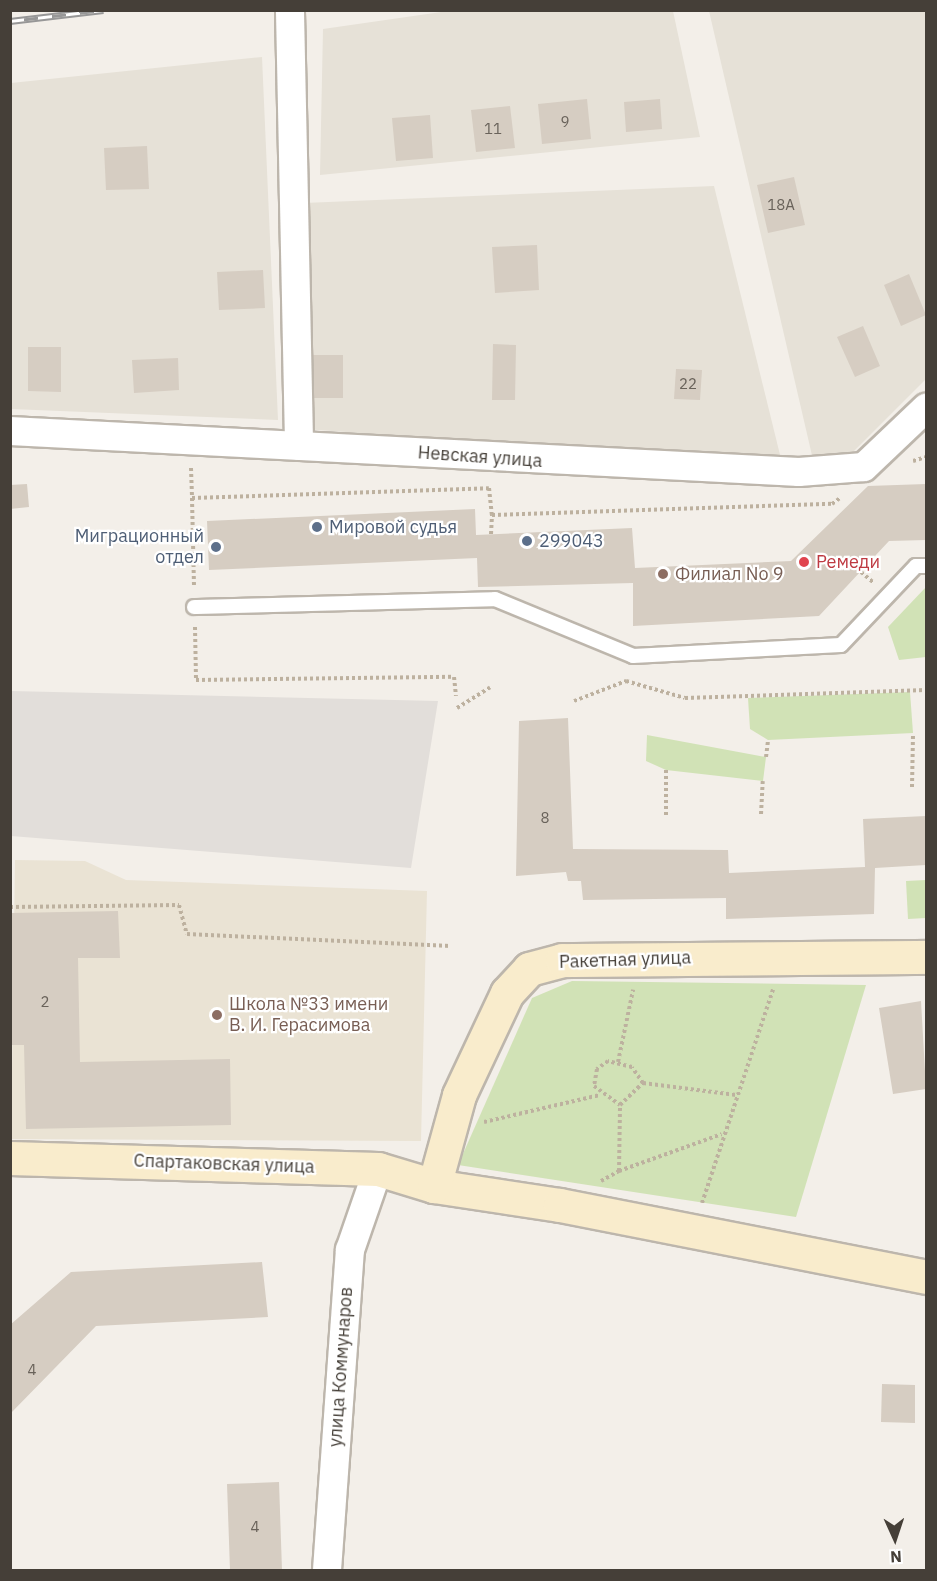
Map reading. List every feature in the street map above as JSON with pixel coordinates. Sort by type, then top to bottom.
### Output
[{"type":"main road","name":"Ракетная улица","points":[[434,1186],[448,1130],[497,1012],[529,969],[562,960],[784,956],[927,957]]},
{"type":"main road","name":"Спартаковская улица","points":[[10,1158],[378,1169],[434,1186],[560,1205],[693,1233],[927,1277]]},
{"type":"street","points":[[290,12],[299,446]]},
{"type":"street","name":"Невская улица","points":[[10,431],[799,472],[864,468],[927,408]]},
{"type":"street","name":"улица Коммунаров","points":[[327,1570],[350,1250],[378,1169]]},
{"type":"lane","points":[[194,607],[495,598],[633,656],[841,645],[916,566],[927,566]]},
{"type":"path","points":[[190,441],[192,498],[489,488],[492,515],[491,534]]},
{"type":"path","points":[[905,464],[927,457]]},
{"type":"path","points":[[492,515],[832,504],[849,492]]},
{"type":"path","points":[[196,680],[454,677],[456,696]]},
{"type":"path","points":[[574,701],[626,681],[685,698],[927,690]]},
{"type":"path","points":[[457,708],[490,687]]},
{"type":"path","points":[[912,787],[913,733]]},
{"type":"path","points":[[766,757],[768,740]]},
{"type":"path","points":[[666,770],[666,817]]},
{"type":"path","points":[[761,814],[763,781]]},
{"type":"path","points":[[10,907],[179,905],[187,934],[451,945]]},
{"type":"path","points":[[693,1233],[722,1134],[784,956]]},
{"type":"path","points":[[618,1062],[640,958]]},
{"type":"path","points":[[620,1106],[600,1095],[594,1086],[597,1069],[608,1061],[632,1067],[643,1083],[736,1095]]},
{"type":"path","points":[[619,1171],[620,1106],[643,1083]]},
{"type":"path","points":[[448,1130],[600,1095]]},
{"type":"path","points":[[560,1205],[619,1171],[722,1134]]},
{"type":"shaded area","points":[[455,10],[673,11],[700,137],[320,175],[323,29]]},
{"type":"shaded area","points":[[709,11],[926,11],[926,379],[853,452],[814,464]]},
{"type":"shaded area","points":[[262,57],[278,420],[11,409],[11,83]]},
{"type":"shaded area","points":[[714,186],[782,463],[304,429],[304,203]]},
{"type":"shaded area","points":[[11,691],[438,701],[411,868],[11,836]]},
{"type":"shaded area","name":"Школа №33 имени В. И. Герасимова","points":[[15,860],[85,861],[126,880],[427,891],[421,1141],[11,1139]]},
{"type":"green space","points":[[926,587],[926,657],[899,660],[888,627]]},
{"type":"green space","points":[[910,692],[913,733],[768,740],[750,729],[748,698]]},
{"type":"green space","points":[[647,735],[766,757],[763,781],[666,770],[646,761]]},
{"type":"green space","points":[[926,880],[926,918],[908,919],[906,881]]},
{"type":"green space","points":[[572,981],[866,985],[796,1217],[458,1165],[532,998]]},
{"type":"building","points":[[587,99],[591,139],[542,144],[538,104]]},
{"type":"building","points":[[660,99],[662,129],[626,132],[624,102]]},
{"type":"building","points":[[510,106],[515,148],[476,152],[471,110]]},
{"type":"building","points":[[430,115],[433,158],[396,161],[392,118]]},
{"type":"building","points":[[147,146],[149,189],[106,190],[104,148]]},
{"type":"building","points":[[794,177],[805,225],[768,233],[757,185]]},
{"type":"building","points":[[537,245],[539,290],[495,293],[492,247]]},
{"type":"building","points":[[263,270],[265,308],[219,310],[217,272]]},
{"type":"building","points":[[909,274],[926,315],[901,326],[884,285]]},
{"type":"building","points":[[863,326],[880,366],[855,377],[837,337]]},
{"type":"building","points":[[493,344],[516,345],[515,400],[492,400]]},
{"type":"building","points":[[28,347],[61,347],[61,392],[28,391]]},
{"type":"building","points":[[307,355],[343,355],[343,398],[307,398]]},
{"type":"building","points":[[178,358],[179,390],[134,393],[132,360]]},
{"type":"building","points":[[676,369],[702,370],[700,400],[674,399]]},
{"type":"building","points":[[27,484],[29,507],[10,509],[10,485]]},
{"type":"building","points":[[926,484],[926,540],[889,541],[819,616],[633,626],[633,583],[478,587],[477,558],[209,570],[207,521],[475,509],[476,535],[632,528],[635,568],[791,561],[868,486]]},
{"type":"building","points":[[568,718],[573,849],[728,850],[729,873],[865,867],[863,819],[926,816],[926,865],[875,868],[874,914],[726,919],[726,898],[583,900],[581,881],[568,881],[566,872],[516,876],[519,721]]},
{"type":"building","points":[[118,911],[120,958],[78,958],[80,1062],[230,1059],[231,1125],[26,1129],[24,1045],[10,1045],[10,913]]},
{"type":"building","points":[[921,1001],[926,1089],[893,1094],[879,1008]]},
{"type":"building","points":[[262,1262],[268,1317],[96,1326],[10,1414],[10,1325],[71,1272]]},
{"type":"building","points":[[882,1384],[915,1385],[915,1423],[881,1422]]},
{"type":"building","points":[[279,1482],[282,1570],[230,1570],[227,1484]]},
{"type":"railway","points":[[10,21],[103,10]]},
{"type":"place","name":"Мировой судья","points":[[317,527]]},
{"type":"place","name":"299043","points":[[527,541]]},
{"type":"place","name":"Миграционный отдел","points":[[216,547]]},
{"type":"place","name":"Ремеди","points":[[804,562]]},
{"type":"place","name":"Филиал No 9","points":[[663,574]]},
{"type":"place","name":"Школа №33 имени В. И. Герасимова","points":[[217,1015]]}]
